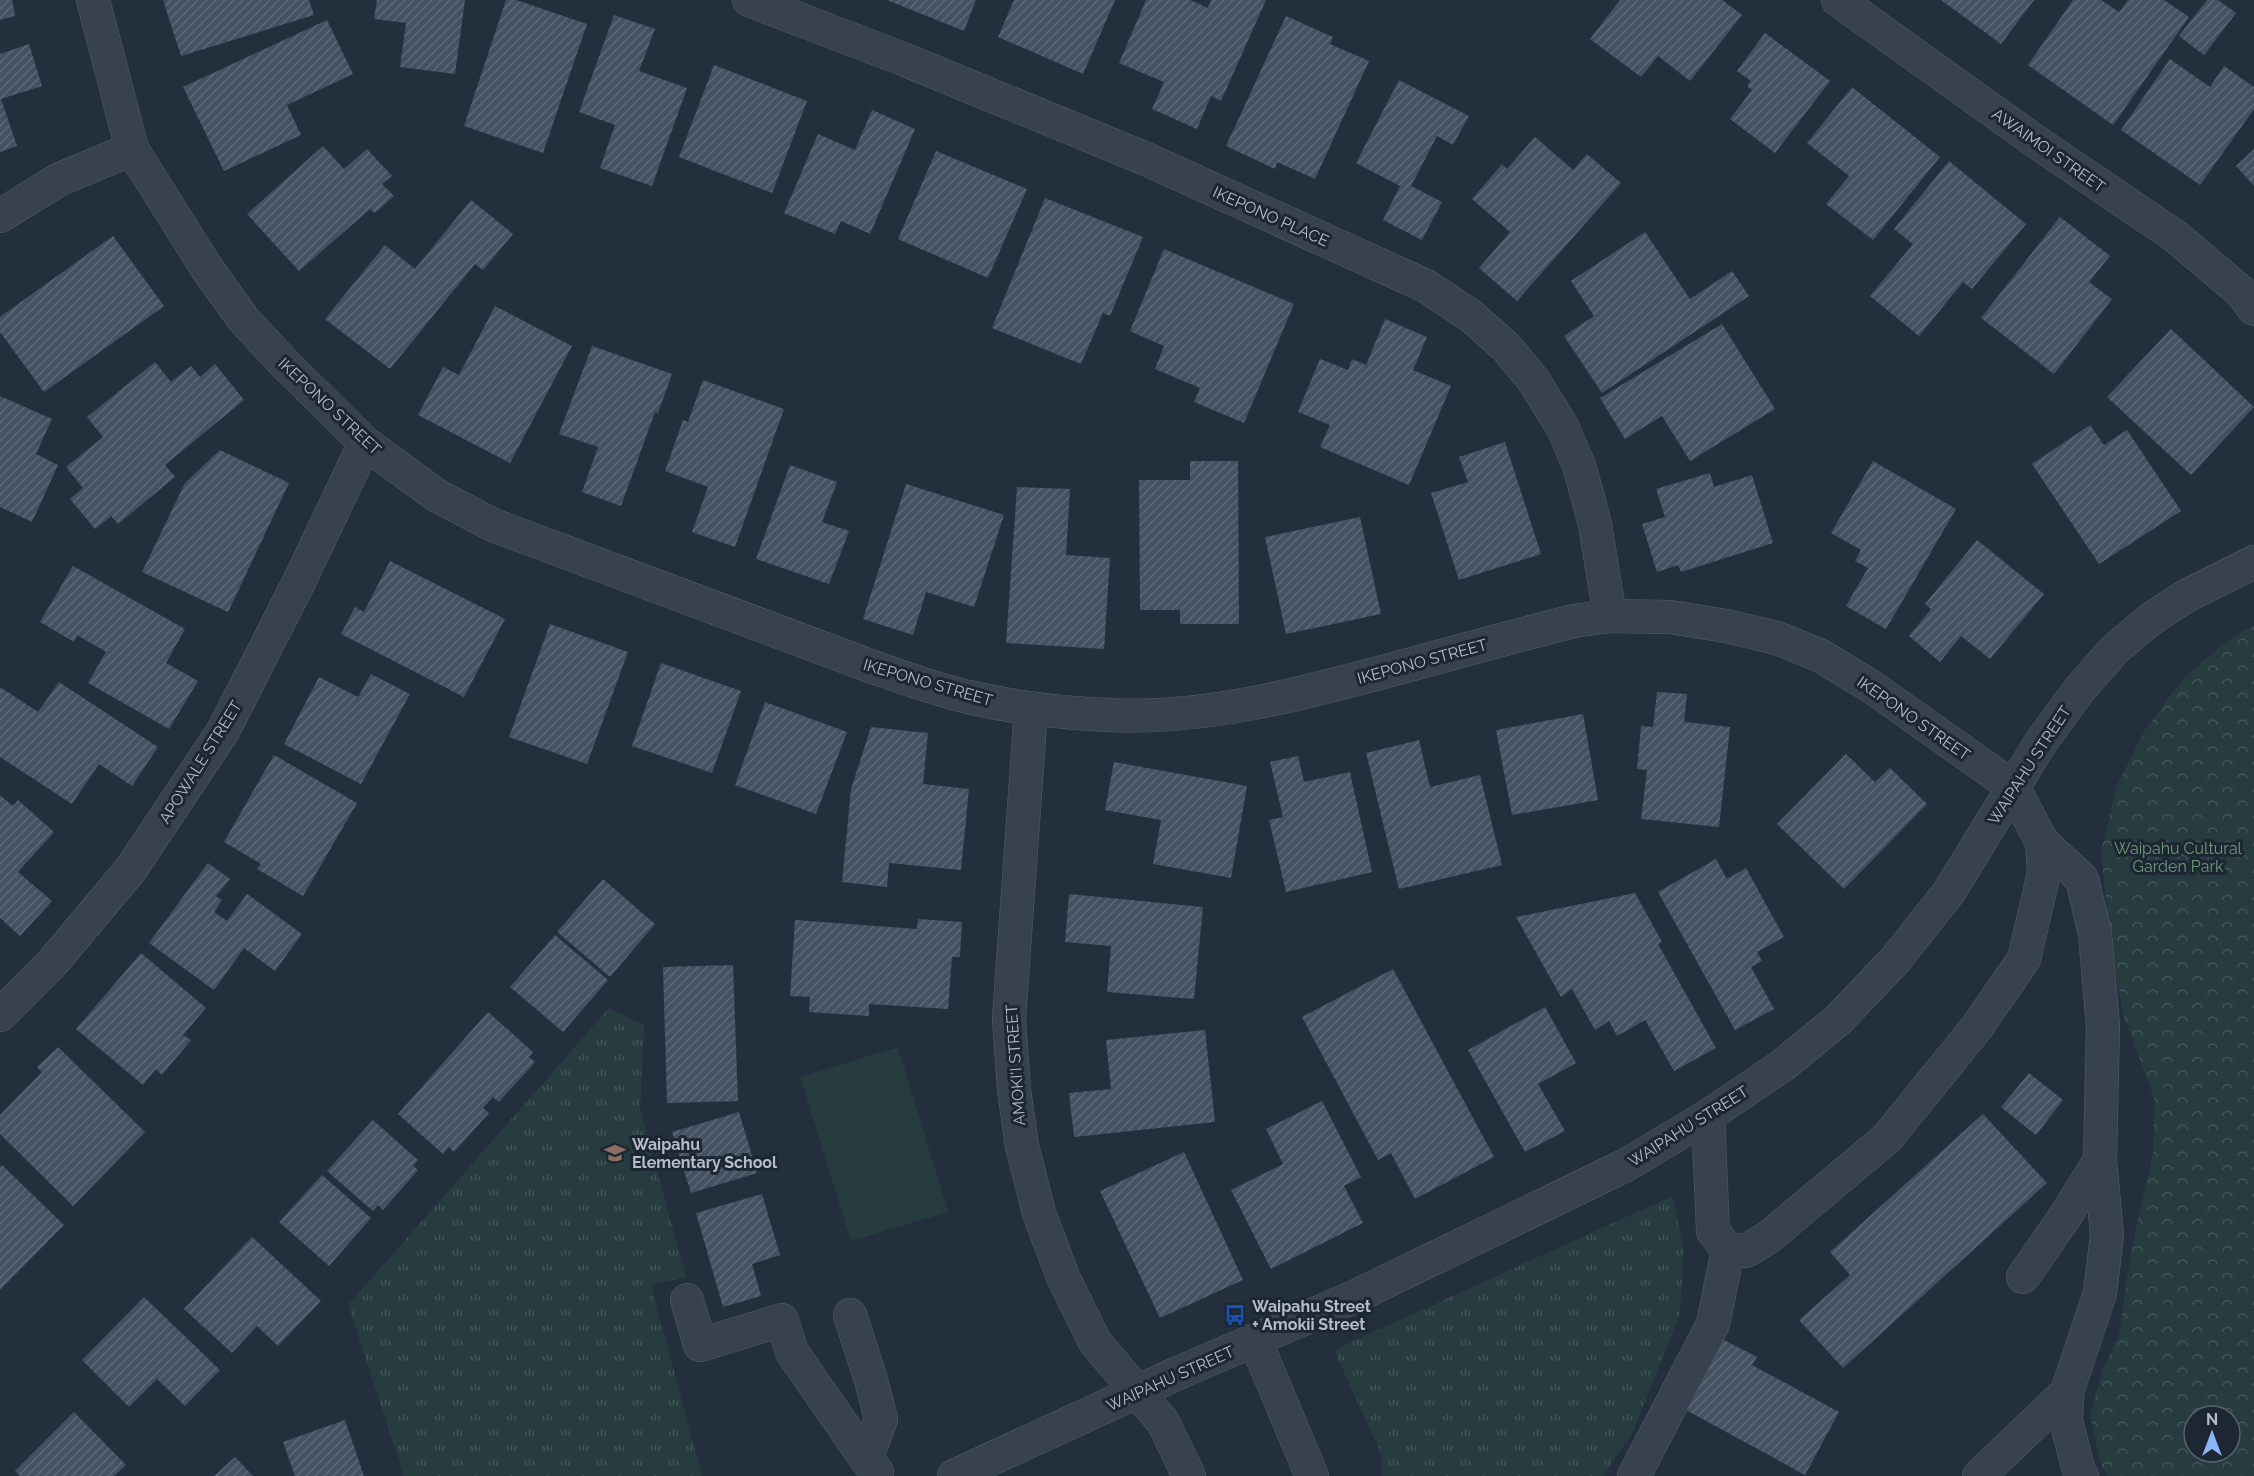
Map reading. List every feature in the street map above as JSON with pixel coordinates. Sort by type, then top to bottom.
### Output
[{"type":"street","name":"IKEPONO STREET","points":[[93,0],[132,149],[206,267],[244,320],[365,443],[436,495],[493,525],[873,667],[971,698],[1031,709],[1110,715],[1174,713],[1243,706],[1338,684],[1574,621],[1610,616],[1670,617],[1726,626],[1777,638],[1821,656],[1872,687],[2013,787]]},
{"type":"street","name":"IKEPONO PLACE","points":[[748,0],[908,61],[1146,159],[1426,286],[1471,316],[1506,347],[1534,381],[1563,428],[1579,466],[1587,494],[1610,616]]},
{"type":"street","name":"AWAIMOI STREET","points":[[1838,0],[2035,141],[2175,237],[2240,291],[2254,309]]},
{"type":"street","points":[[0,216],[58,180],[132,149]]},
{"type":"street","name":"APOWALE STREET","points":[[0,1015],[53,962],[131,869],[223,731],[345,489],[365,443]]},
{"type":"street","name":"WAIPAHU STREET","points":[[954,1476],[1427,1263],[1626,1165],[1708,1116],[1783,1065],[1839,1020],[1896,960],[1949,892],[2041,742],[2115,649],[2151,619],[2186,596],[2254,562]]},
{"type":"street","name":"AMOKI'I STREET","points":[[1031,709],[1009,1020],[1014,1090],[1022,1146],[1039,1213],[1063,1277],[1095,1342],[1163,1422],[1189,1476]]},
{"type":"street","points":[[2013,787],[2042,842],[2082,879],[2095,934],[2103,1026],[2100,1160],[2106,1234],[2100,1293],[2067,1392],[2066,1420],[2082,1476]]},
{"type":"street","points":[[1708,1116],[1713,1231],[1728,1250],[1746,1251],[1769,1237],[1887,1138],[1977,1027],[2024,959],[2044,873],[2042,842]]},
{"type":"street","points":[[2023,1277],[2064,1218],[2100,1160]]},
{"type":"street","points":[[1634,1476],[1713,1324],[1728,1250]]},
{"type":"street","points":[[687,1300],[700,1345],[782,1320],[792,1352],[873,1467]]},
{"type":"street","points":[[850,1315],[881,1419],[873,1467]]},
{"type":"street","points":[[1255,1340],[1312,1476]]},
{"type":"street","points":[[1978,1476],[2067,1392]]},
{"type":"green space","name":"Waipahu Cultural Garden Park","points":[[2254,625],[2254,1476],[2108,1476],[2101,1465],[2090,1415],[2103,1369],[2119,1335],[2131,1252],[2153,1153],[2154,1098],[2123,1014],[2109,933],[2101,851],[2117,785],[2145,730],[2183,679],[2225,642]]},
{"type":"green space","points":[[609,1008],[644,1025],[640,1109],[686,1277],[651,1285],[702,1476],[404,1476],[348,1305]]},
{"type":"green space","points":[[898,1047],[948,1212],[851,1241],[800,1077]]},
{"type":"green space","points":[[1672,1196],[1684,1248],[1680,1314],[1633,1432],[1603,1476],[1382,1476],[1382,1456],[1334,1350]]},
{"type":"building","points":[[0,0],[12,0],[15,16],[0,20]]},
{"type":"building","points":[[163,0],[309,0],[314,15],[181,56]]},
{"type":"building","points":[[377,0],[465,0],[455,74],[400,67],[406,23],[374,19]]},
{"type":"building","points":[[506,0],[516,0],[587,24],[543,153],[464,126]]},
{"type":"building","points":[[887,0],[976,0],[964,31]]},
{"type":"building","points":[[1014,0],[1115,0],[1083,74],[998,37]]},
{"type":"building","points":[[1146,0],[1190,0],[1208,8],[1211,0],[1266,0],[1221,101],[1211,96],[1197,129],[1152,109],[1164,82],[1119,63]]},
{"type":"building","points":[[1620,0],[1722,0],[1742,15],[1690,81],[1658,56],[1641,77],[1590,39]]},
{"type":"building","points":[[1941,0],[2034,0],[2001,44]]},
{"type":"building","points":[[2073,0],[2101,0],[2119,12],[2128,0],[2164,0],[2189,17],[2113,125],[2028,65]]},
{"type":"building","points":[[2207,0],[2218,0],[2236,13],[2204,55],[2179,36]]},
{"type":"building","points":[[614,15],[655,29],[639,71],[687,88],[652,186],[600,168],[615,125],[579,112]]},
{"type":"building","points":[[1286,16],[1333,37],[1330,44],[1369,61],[1315,179],[1277,162],[1275,169],[1226,146]]},
{"type":"building","points":[[327,20],[353,74],[287,105],[301,135],[224,171],[183,87]]},
{"type":"building","points":[[1765,33],[1830,81],[1775,153],[1730,119],[1752,90],[1747,86],[1751,81],[1737,71]]},
{"type":"building","points":[[29,44],[42,86],[1,99],[17,146],[0,152],[0,54]]},
{"type":"building","points":[[2170,59],[2210,87],[2224,66],[2254,87],[2254,109],[2200,185],[2121,130]]},
{"type":"building","points":[[714,65],[807,101],[772,193],[679,157]]},
{"type":"building","points":[[1399,80],[1469,116],[1453,145],[1437,136],[1411,186],[1442,202],[1422,240],[1383,220],[1400,186],[1356,163]]},
{"type":"building","points":[[1852,87],[1940,157],[1873,240],[1826,204],[1849,176],[1807,143]]},
{"type":"building","points":[[872,110],[915,129],[870,234],[841,221],[835,234],[784,213],[818,134],[855,150]]},
{"type":"building","points":[[1535,137],[1573,170],[1587,154],[1621,183],[1517,301],[1479,268],[1510,232],[1472,199],[1502,164],[1507,169]]},
{"type":"building","points":[[323,146],[344,169],[367,149],[392,176],[382,184],[394,196],[375,213],[370,209],[299,271],[247,214]]},
{"type":"building","points":[[2254,149],[2254,186],[2236,166]]},
{"type":"building","points":[[936,151],[1027,189],[988,278],[898,239]]},
{"type":"building","points":[[1949,161],[2026,224],[1972,289],[1963,282],[1919,336],[1870,296],[1913,244],[1894,229]]},
{"type":"building","points":[[1045,198],[1143,237],[1110,316],[1103,313],[1081,364],[992,328]]},
{"type":"building","points":[[471,200],[513,234],[483,270],[475,264],[390,369],[325,319],[385,245],[415,269]]},
{"type":"building","points":[[2060,217],[2110,256],[2089,282],[2112,299],[2054,374],[1981,318]]},
{"type":"building","points":[[1645,232],[1690,299],[1732,271],[1749,296],[1602,393],[1564,336],[1594,316],[1571,281]]},
{"type":"building","points":[[113,236],[164,306],[44,392],[0,332],[0,317]]},
{"type":"building","points":[[1164,249],[1294,304],[1244,423],[1194,402],[1200,388],[1155,369],[1164,346],[1130,331]]},
{"type":"building","points":[[495,306],[572,346],[510,463],[418,415],[443,367],[459,375]]},
{"type":"building","points":[[1385,319],[1427,337],[1413,370],[1451,386],[1409,485],[1320,447],[1330,425],[1298,412],[1320,359],[1348,370],[1352,359],[1366,365]]},
{"type":"building","points":[[1722,324],[1775,409],[1690,461],[1662,416],[1625,439],[1600,398]]},
{"type":"building","points":[[2171,329],[2254,407],[2191,475],[2107,397]]},
{"type":"building","points":[[592,346],[672,374],[658,413],[655,412],[621,506],[582,492],[598,447],[559,434]]},
{"type":"building","points":[[155,362],[171,382],[191,366],[200,377],[215,364],[244,400],[165,465],[175,477],[118,524],[111,516],[95,529],[70,499],[83,488],[66,467],[103,437],[87,417]]},
{"type":"building","points":[[703,380],[784,409],[735,547],[692,532],[708,487],[665,471],[683,420],[688,422]]},
{"type":"building","points":[[0,396],[52,419],[36,454],[58,465],[32,522],[0,507]]},
{"type":"building","points":[[2090,425],[2104,445],[2127,430],[2181,511],[2099,564],[2032,464]]},
{"type":"building","points":[[1505,442],[1541,554],[1459,580],[1431,493],[1468,482],[1459,457]]},
{"type":"building","points":[[220,450],[289,483],[228,612],[142,572],[185,483]]},
{"type":"building","points":[[1190,461],[1238,461],[1239,624],[1180,624],[1180,610],[1140,610],[1139,480],[1190,480]]},
{"type":"building","points":[[1873,461],[1956,509],[1886,629],[1846,606],[1868,568],[1855,561],[1861,550],[1831,533]]},
{"type":"building","points":[[790,465],[837,482],[822,522],[849,531],[829,584],[756,559]]},
{"type":"building","points":[[1710,473],[1714,487],[1752,475],[1773,543],[1681,572],[1678,565],[1657,572],[1642,524],[1665,517],[1656,489]]},
{"type":"building","points":[[906,484],[1004,515],[974,607],[926,592],[913,635],[863,619]]},
{"type":"building","points":[[1017,487],[1070,489],[1066,555],[1110,558],[1104,649],[1006,643]]},
{"type":"building","points":[[1360,517],[1381,614],[1286,634],[1265,537]]},
{"type":"building","points":[[1977,540],[2044,594],[1990,659],[1961,636],[1940,662],[1909,636],[1931,609],[1925,604]]},
{"type":"building","points":[[390,561],[505,619],[464,697],[341,634],[355,607],[364,612]]},
{"type":"building","points":[[73,566],[185,629],[166,663],[198,681],[169,729],[88,683],[106,652],[77,635],[74,642],[40,622]]},
{"type":"building","points":[[550,624],[628,652],[587,764],[509,737]]},
{"type":"building","points":[[661,663],[741,691],[712,773],[632,746]]},
{"type":"building","points":[[371,674],[410,694],[361,784],[284,744],[319,677],[358,697]]},
{"type":"building","points":[[59,682],[158,747],[132,786],[99,764],[72,804],[0,757],[0,687],[38,712]]},
{"type":"building","points":[[1657,692],[1687,694],[1684,722],[1730,727],[1719,827],[1641,819],[1647,770],[1637,769],[1641,726],[1653,727]]},
{"type":"building","points":[[765,702],[847,732],[816,814],[735,785]]},
{"type":"building","points":[[1583,714],[1598,800],[1512,815],[1496,730]]},
{"type":"building","points":[[871,727],[928,733],[923,784],[969,789],[961,870],[889,863],[887,887],[842,882],[851,789]]},
{"type":"building","points":[[1419,740],[1430,787],[1480,775],[1502,865],[1399,889],[1366,753]]},
{"type":"building","points":[[1846,754],[1875,782],[1890,768],[1927,804],[1844,889],[1777,824]]},
{"type":"building","points":[[274,755],[357,803],[303,896],[257,869],[261,864],[224,842]]},
{"type":"building","points":[[1298,756],[1304,782],[1350,772],[1372,872],[1286,892],[1269,820],[1283,817],[1270,762]]},
{"type":"building","points":[[1114,762],[1247,786],[1231,878],[1153,864],[1161,820],[1105,810]]},
{"type":"building","points":[[0,795],[13,806],[18,800],[54,832],[18,872],[52,901],[20,936],[0,918]]},
{"type":"building","points":[[1716,859],[1727,879],[1746,868],[1784,937],[1757,952],[1762,961],[1751,967],[1774,1009],[1735,1030],[1658,892]]},
{"type":"building","points":[[208,863],[230,879],[216,896],[222,900],[214,912],[227,921],[247,894],[302,934],[275,971],[244,948],[214,990],[149,943]]},
{"type":"building","points":[[603,879],[655,924],[610,977],[557,932]]},
{"type":"building","points":[[1635,893],[1662,942],[1658,944],[1716,1048],[1674,1071],[1645,1020],[1617,1036],[1609,1021],[1595,1030],[1572,989],[1561,997],[1516,917]]},
{"type":"building","points":[[1069,894],[1203,907],[1194,999],[1107,992],[1111,946],[1065,942]]},
{"type":"building","points":[[918,919],[962,922],[960,957],[952,957],[948,1009],[869,1004],[869,1016],[809,1012],[810,997],[790,996],[795,920],[917,929]]},
{"type":"building","points":[[555,935],[608,980],[563,1032],[510,987]]},
{"type":"building","points":[[141,953],[206,1008],[183,1035],[191,1040],[162,1075],[156,1069],[143,1085],[76,1029]]},
{"type":"building","points":[[733,965],[738,1101],[667,1103],[663,967]]},
{"type":"building","points":[[1393,969],[1494,1157],[1415,1199],[1391,1153],[1378,1160],[1302,1017]]},
{"type":"building","points":[[1545,1007],[1576,1063],[1538,1084],[1565,1131],[1525,1152],[1468,1050]]},
{"type":"building","points":[[488,1012],[533,1052],[529,1057],[535,1062],[499,1102],[493,1097],[483,1108],[489,1113],[454,1152],[449,1147],[443,1154],[398,1114]]},
{"type":"building","points":[[1205,1030],[1215,1122],[1074,1137],[1069,1093],[1111,1089],[1106,1040]]},
{"type":"building","points":[[58,1047],[145,1132],[73,1206],[0,1134],[0,1115],[42,1072],[37,1067]]},
{"type":"building","points":[[2029,1073],[2063,1100],[2036,1135],[2001,1107]]},
{"type":"building","points":[[1322,1101],[1361,1177],[1344,1186],[1363,1223],[1271,1269],[1231,1190],[1283,1164],[1266,1129]]},
{"type":"building","points":[[739,1112],[757,1173],[691,1193],[672,1132]]},
{"type":"building","points":[[1983,1114],[2047,1183],[1843,1368],[1799,1320],[1850,1275],[1830,1252]]},
{"type":"building","points":[[373,1120],[418,1160],[413,1166],[418,1170],[383,1210],[378,1205],[373,1211],[327,1171]]},
{"type":"building","points":[[1184,1152],[1243,1280],[1160,1318],[1100,1191]]},
{"type":"building","points":[[2,1165],[64,1225],[0,1290],[0,1167]]},
{"type":"building","points":[[322,1175],[371,1218],[329,1266],[279,1222]]},
{"type":"building","points":[[762,1194],[780,1255],[752,1264],[761,1296],[723,1307],[696,1213]]},
{"type":"building","points":[[252,1237],[321,1301],[278,1346],[257,1326],[232,1353],[184,1309]]},
{"type":"building","points":[[144,1297],[220,1370],[185,1406],[157,1379],[129,1407],[82,1360]]},
{"type":"building","points":[[1724,1340],[1757,1357],[1752,1365],[1839,1412],[1805,1475],[1686,1410]]},
{"type":"building","points":[[74,1412],[126,1465],[114,1476],[20,1476],[15,1471]]},
{"type":"building","points":[[345,1420],[364,1476],[295,1476],[283,1442]]},
{"type":"building","points":[[235,1457],[253,1476],[214,1476]]},
{"type":"place","name":"Waipahu Elementary School","points":[[615,1153]]},
{"type":"place","name":"Waipahu Street + Amokii Street","points":[[1235,1315]]}]
